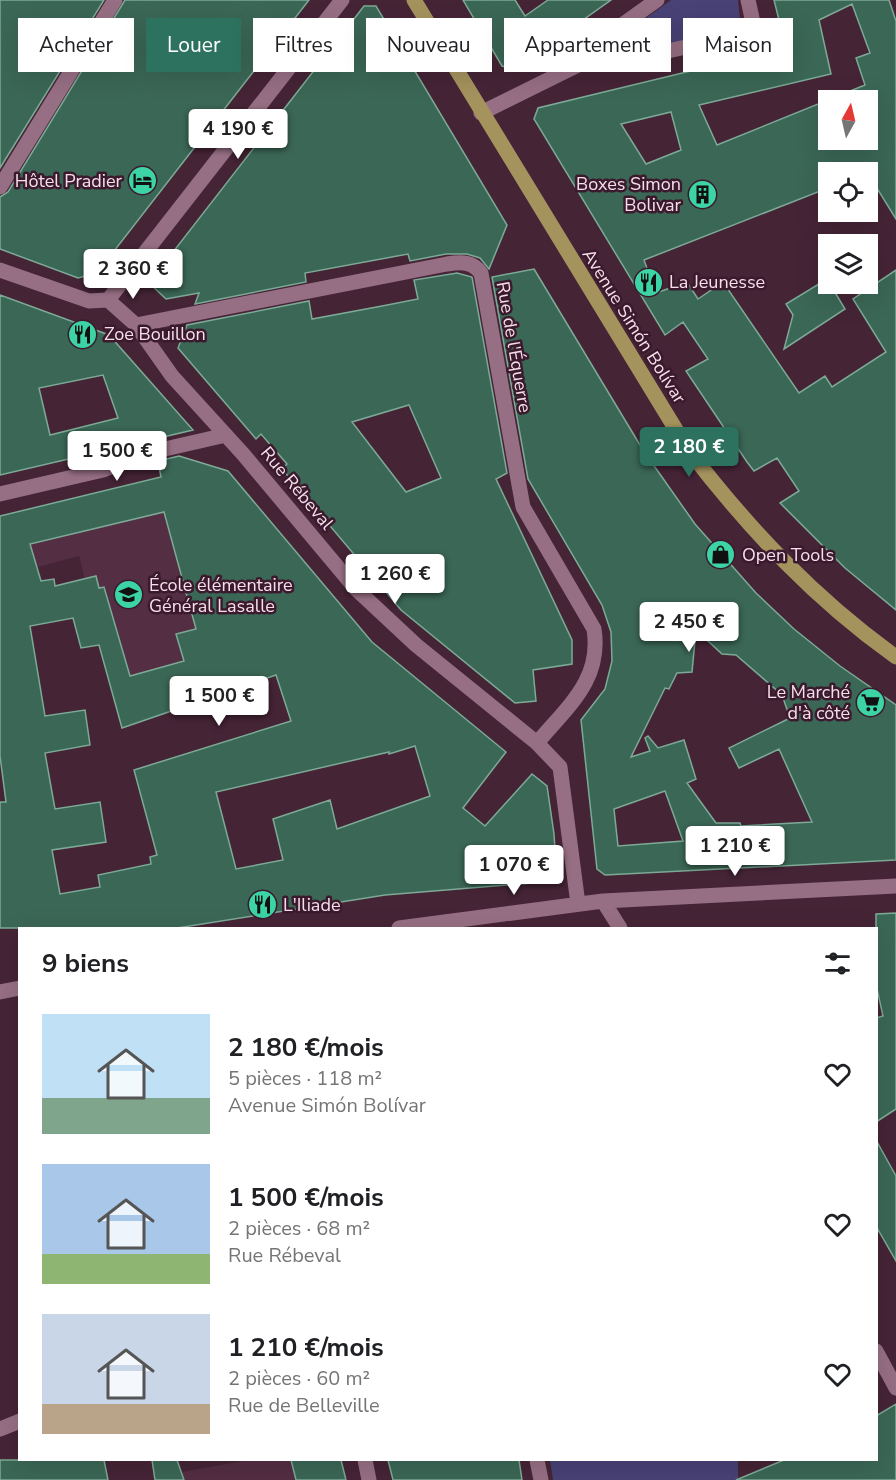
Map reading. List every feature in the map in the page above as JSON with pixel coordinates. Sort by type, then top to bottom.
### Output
[{"type":"main road","name":"Avenue Simón Bolívar","points":[[414,0],[689,452],[735,511],[801,580],[851,624],[896,657]]},
{"type":"street","points":[[0,187],[115,0]]},
{"type":"street","points":[[0,270],[89,301],[108,300],[342,0]]},
{"type":"street","points":[[632,18],[657,0]]},
{"type":"street","points":[[671,50],[736,36],[749,28],[752,18],[748,0]]},
{"type":"street","points":[[481,113],[564,72]]},
{"type":"street","name":"Rue de l'Équerre","points":[[136,325],[447,264],[463,262],[476,266],[481,273],[523,507],[594,628],[597,645],[595,662],[588,681],[537,743]]},
{"type":"street","name":"Rue Rébeval","points":[[108,300],[136,325],[172,376],[226,435],[356,589],[382,615],[537,743],[560,767],[578,904]]},
{"type":"street","points":[[0,494],[103,470],[143,454],[226,435]]},
{"type":"street","points":[[418,927],[455,925],[603,901],[896,886]]},
{"type":"street","points":[[603,901],[619,927]]},
{"type":"street","points":[[0,992],[18,988]]},
{"type":"street","points":[[878,1355],[896,1388]]},
{"type":"street","points":[[0,1429],[18,1422]]},
{"type":"street","points":[[364,1461],[369,1480]]},
{"type":"street","points":[[537,1461],[541,1480]]},
{"type":"shaded area","points":[[671,0],[738,0],[740,18],[683,18],[683,41],[671,43],[671,18],[646,18]]},
{"type":"shaded area","points":[[209,465],[372,642],[124,727],[79,556],[0,577],[0,516]]},
{"type":"shaded area","points":[[243,1461],[341,1461],[346,1480],[184,1480],[182,1472]]},
{"type":"shaded area","points":[[550,1461],[738,1461],[738,1480],[553,1480]]},
{"type":"building","points":[[0,0],[104,0],[93,18],[18,18],[18,72],[59,72],[0,168]]},
{"type":"building","points":[[125,0],[309,0],[295,18],[253,18],[253,72],[97,273],[78,278],[0,249],[0,197],[8,192],[81,72],[134,72],[134,18],[114,18]]},
{"type":"building","points":[[463,0],[515,0],[525,16],[548,0],[611,0],[586,18],[504,18],[504,66],[492,49],[492,18],[474,18]]},
{"type":"building","points":[[774,0],[889,0],[896,21],[896,219],[878,190],[878,162],[818,162],[818,192],[644,260],[656,293],[687,282],[698,299],[723,282],[799,393],[825,376],[832,387],[886,352],[853,299],[860,294],[878,294],[878,282],[896,270],[896,610],[845,568],[780,503],[799,491],[777,458],[754,471],[747,462],[686,371],[708,359],[683,322],[665,335],[534,119],[538,108],[687,72],[793,72],[793,18],[778,18]],"holes":[[[852,4],[870,53],[856,58],[865,85],[853,90],[878,90],[878,150],[818,150],[818,104],[717,145],[699,105],[831,74],[819,20]],[[671,112],[681,150],[646,164],[621,124]]]},
{"type":"building","points":[[364,6],[376,6],[383,18],[366,18],[366,72],[415,72],[507,225],[489,269],[480,258],[467,254],[446,254],[410,261],[408,254],[305,273],[306,282],[195,304],[199,293],[166,299],[149,283],[313,72],[354,72],[354,19]]},
{"type":"building","points":[[534,269],[643,450],[695,524],[756,593],[794,629],[840,666],[896,705],[896,860],[605,875],[597,869],[581,720],[605,689],[612,661],[611,632],[602,605],[528,479],[492,277]],"holes":[[[696,630],[722,654],[736,655],[782,695],[790,718],[729,748],[739,768],[779,749],[812,822],[741,826],[740,823],[716,823],[687,783],[696,779],[684,740],[658,748],[648,736],[645,738],[650,751],[631,757],[665,688],[669,689],[677,673],[692,672]],[[665,791],[683,841],[618,846],[614,809]]]},
{"type":"building","points":[[457,273],[472,277],[507,473],[496,479],[572,640],[572,664],[533,670],[536,701],[515,703],[401,610],[282,469],[287,464],[261,434],[256,439],[178,348],[187,325],[309,301],[312,319],[418,299],[414,280]],"holes":[[[409,405],[441,478],[406,492],[352,422]]]},
{"type":"building","points":[[818,284],[818,294],[836,294],[845,309],[784,349],[793,315],[786,304]]},
{"type":"building","points":[[0,295],[109,335],[193,430],[0,475]],"holes":[[[103,375],[118,418],[50,435],[39,388]]]},
{"type":"building","points":[[179,456],[228,471],[372,642],[506,752],[463,808],[485,826],[532,774],[547,786],[554,834],[557,881],[385,895],[183,927],[0,928],[0,802],[6,802],[0,756],[0,516],[161,477],[158,461]],"holes":[[[164,512],[196,629],[176,634],[184,661],[130,676],[104,587],[99,588],[96,576],[55,586],[54,579],[41,581],[30,544]],[[73,618],[81,648],[99,645],[122,728],[276,675],[291,721],[134,770],[157,855],[150,857],[151,864],[98,875],[100,887],[60,894],[52,850],[106,842],[100,802],[55,809],[45,753],[90,745],[85,710],[45,716],[30,626]],[[415,746],[430,796],[337,829],[330,800],[273,819],[283,860],[236,869],[216,792],[389,752],[389,754]]]},
{"type":"building","points":[[896,913],[896,1109],[878,1121],[878,1017],[883,1016],[878,993],[876,914]]},
{"type":"building","points":[[878,1144],[896,1176],[896,1261],[878,1230]]},
{"type":"building","points":[[896,1404],[896,1480],[736,1480],[782,1461],[878,1461],[878,1415]]},
{"type":"building","points":[[0,1460],[18,1460],[104,1461],[108,1480],[0,1480]]},
{"type":"building","points":[[152,1461],[177,1461],[184,1480],[155,1480]]},
{"type":"building","points":[[291,1461],[341,1461],[346,1480],[296,1480]]},
{"type":"building","points":[[388,1461],[519,1461],[522,1480],[393,1480]]},
{"type":"place","name":"Hôtel Pradier","points":[[143,181]]},
{"type":"place","name":"Boxes Simon Bolivar","points":[[702,194]]},
{"type":"place","name":"La Jeunesse","points":[[648,282]]},
{"type":"place","name":"Zoe Bouillon","points":[[83,334]]},
{"type":"place","name":"Open Tools","points":[[721,555]]},
{"type":"place","name":"École élémentaire Général Lasalle","points":[[128,595]]},
{"type":"place","name":"Le Marché d'à côté","points":[[871,702]]},
{"type":"place","name":"L'Iliade","points":[[262,905]]}]
